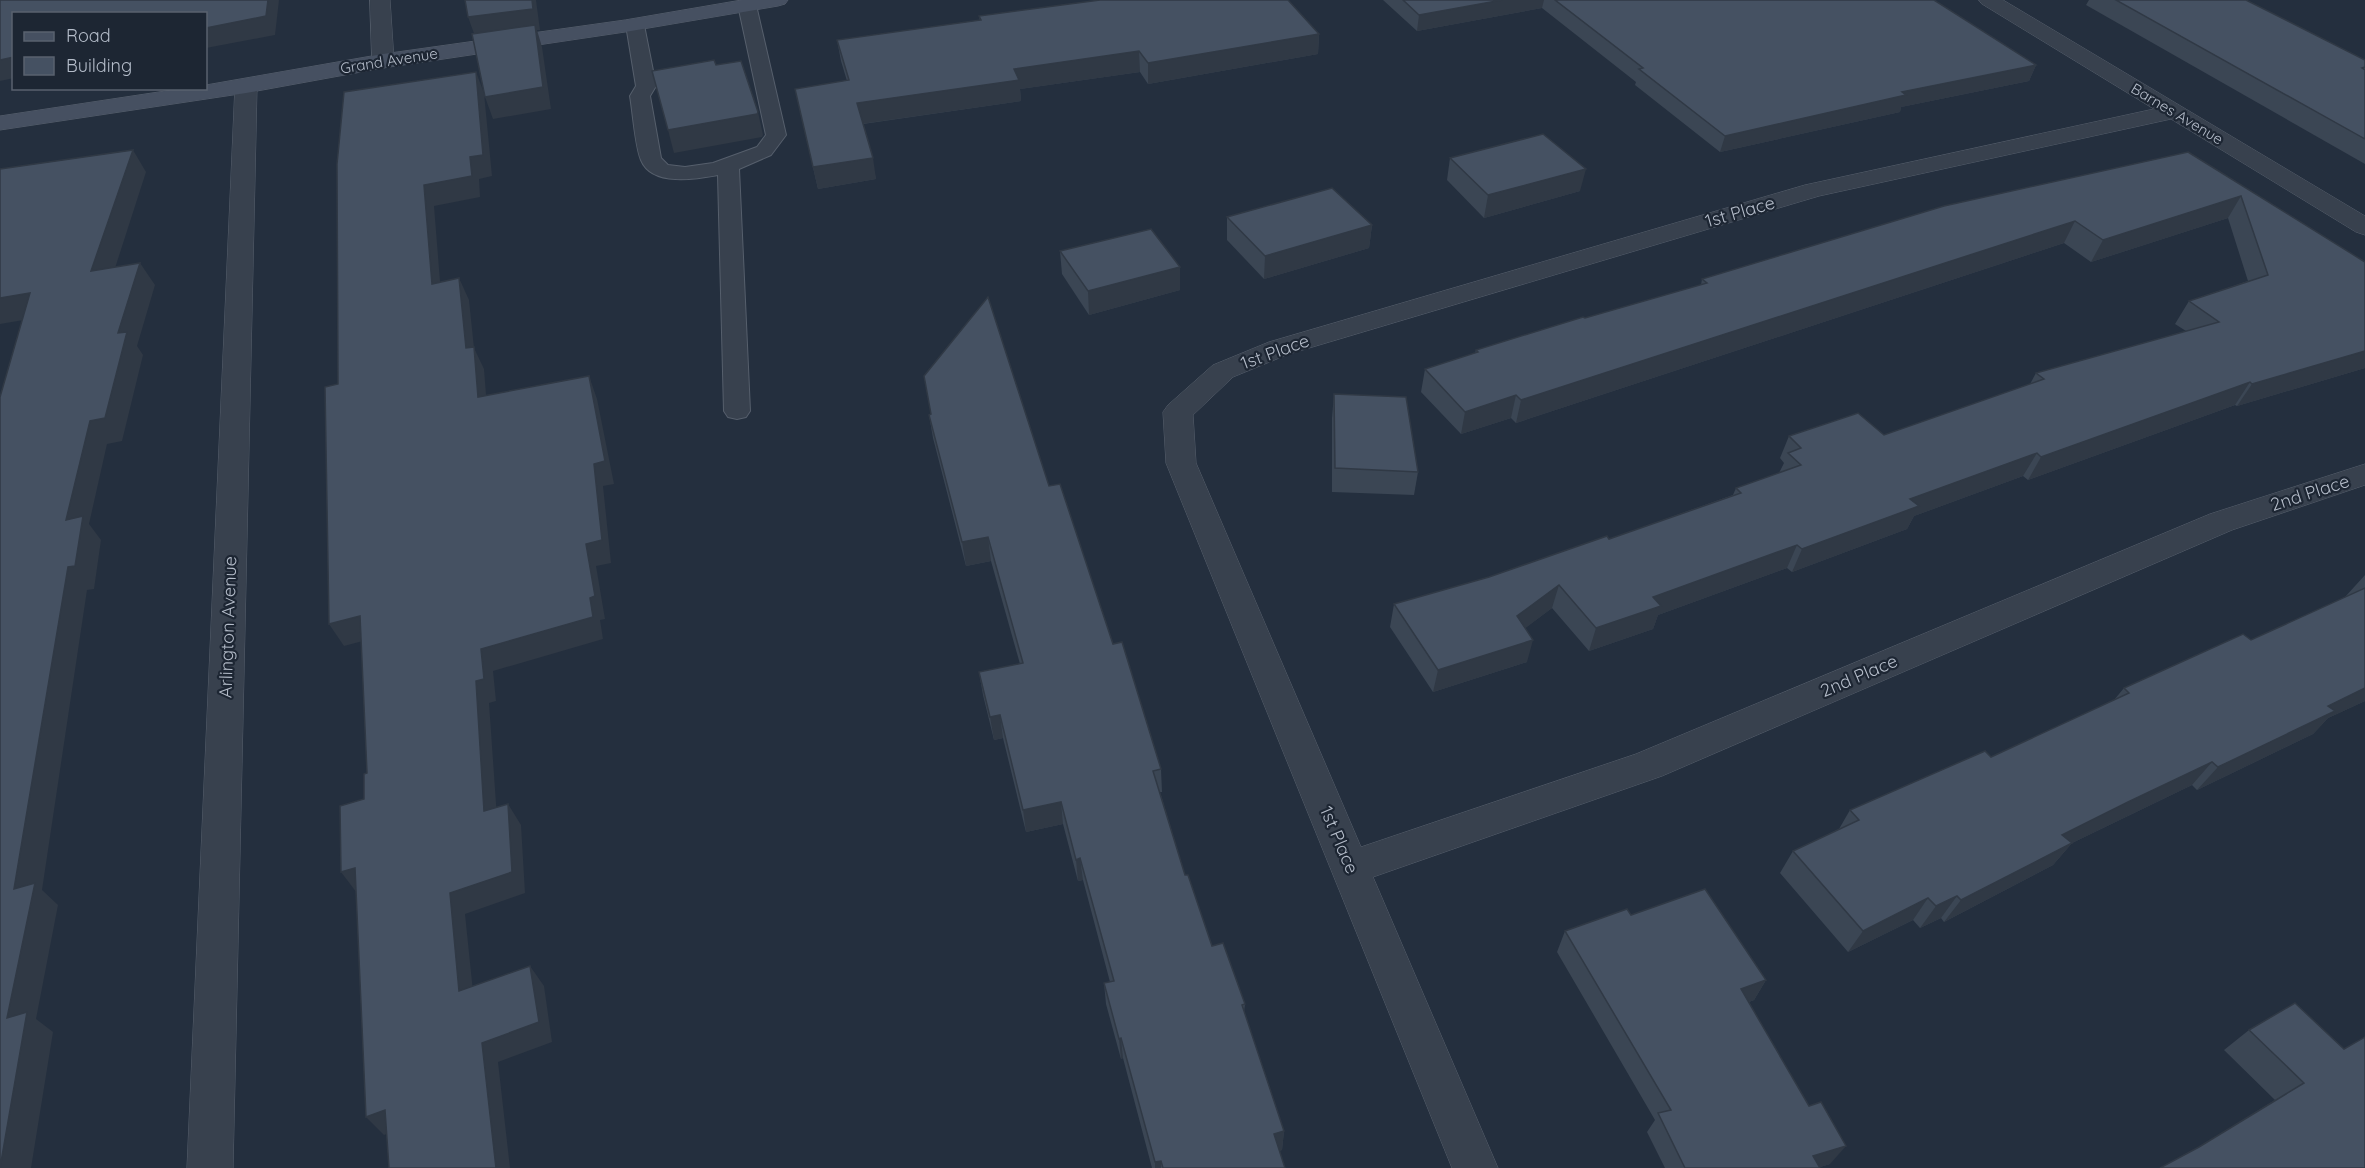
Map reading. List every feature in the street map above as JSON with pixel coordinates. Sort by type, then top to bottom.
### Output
[{"type":"street","points":[[380,0],[383,61]]},
{"type":"street","name":"Grand Avenue","points":[[0,123],[246,86],[383,61],[635,24],[778,0]]},
{"type":"street","name":"Barnes Avenue","points":[[1989,0],[2365,227]]},
{"type":"street","name":"Arlington Avenue","points":[[210,1168],[246,86]]},
{"type":"street","name":"1st Place","points":[[1475,1168],[1181,463],[1178,412],[1223,371],[1279,348],[1814,190],[2174,112]]},
{"type":"street","name":"2nd Place","points":[[1350,868],[1649,765],[2221,522],[2365,474]]},
{"type":"lane","points":[[635,24],[646,86],[640,96],[651,160],[662,170],[685,173],[745,160],[764,151],[776,135],[747,5]]},
{"type":"lane","points":[[728,165],[737,411]]},
{"type":"building","points":[[0,0],[268,0],[266,16],[207,28],[207,12],[12,12],[12,57],[0,60]]},
{"type":"building","points":[[465,0],[532,0],[533,9],[468,17]]},
{"type":"building","points":[[1100,0],[1288,0],[1319,34],[1148,63],[1139,51],[1014,69],[1019,80],[857,103],[873,158],[813,167],[795,89],[849,80],[837,40],[981,20],[979,16]]},
{"type":"building","points":[[1403,0],[1502,0],[1419,15]]},
{"type":"building","points":[[1555,0],[1934,0],[2036,65],[1902,92],[1906,95],[1725,136],[1639,69],[1643,68]]},
{"type":"building","points":[[2116,0],[2246,0],[2365,60],[2365,67],[2362,68],[2365,70],[2365,139]]},
{"type":"building","points":[[535,25],[543,87],[485,97],[472,34]]},
{"type":"building","points":[[714,60],[716,65],[741,61],[757,114],[668,130],[652,71]]},
{"type":"building","points":[[476,72],[483,155],[470,157],[472,176],[424,185],[432,284],[459,278],[466,348],[474,347],[478,397],[589,376],[605,461],[594,464],[602,540],[586,544],[595,596],[590,598],[593,617],[481,649],[484,679],[476,681],[484,811],[508,804],[512,872],[450,893],[459,991],[530,966],[539,1022],[482,1043],[496,1168],[389,1168],[385,1110],[366,1117],[355,868],[341,872],[340,806],[364,799],[364,774],[367,773],[360,616],[329,624],[325,387],[338,384],[337,164],[344,92]]},
{"type":"building","points":[[1543,134],[1586,169],[1488,195],[1450,158]]},
{"type":"building","points":[[133,150],[91,271],[140,263],[118,333],[127,332],[105,418],[90,421],[66,520],[83,516],[75,566],[68,567],[14,889],[35,883],[7,1018],[27,1012],[0,1168],[0,397],[30,293],[0,298],[0,169]]},
{"type":"building","points":[[2188,152],[2365,262],[2365,351],[2252,384],[2250,382],[2041,457],[2037,453],[1910,499],[1919,506],[1802,549],[1797,545],[1653,597],[1661,606],[1596,628],[1559,585],[1517,616],[1533,640],[1438,670],[1394,604],[1489,577],[1607,536],[1609,539],[1741,493],[1736,488],[1801,465],[1788,453],[1801,448],[1789,436],[1858,413],[1884,435],[2044,379],[2036,373],[2219,322],[2189,301],[2268,275],[2241,196],[2103,240],[2075,221],[1521,400],[1516,395],[1465,412],[1425,369],[1478,352],[1476,350],[1583,317],[1707,283],[1702,279],[1944,206]]},
{"type":"building","points":[[1332,188],[1372,225],[1265,256],[1227,217]]},
{"type":"building","points":[[1151,229],[1180,267],[1088,291],[1060,251]]},
{"type":"building","points":[[988,297],[1049,486],[1060,484],[1113,644],[1122,642],[1161,769],[1153,771],[1185,875],[1188,875],[1212,946],[1223,943],[1245,1004],[1242,1005],[1284,1131],[1274,1134],[1285,1168],[1163,1168],[1161,1161],[1155,1162],[1104,983],[1114,981],[1080,858],[1076,860],[1061,802],[1023,810],[1000,715],[990,717],[979,672],[1023,663],[988,537],[962,542],[929,415],[931,414],[924,376]]},
{"type":"building","points":[[1334,394],[1406,397],[1418,472],[1335,468]]},
{"type":"building","points":[[2365,588],[2365,688],[2328,706],[2335,711],[2218,767],[2212,762],[2062,835],[2072,843],[1961,900],[1957,896],[1936,906],[1928,898],[1863,931],[1793,851],[1859,820],[1850,810],[1985,751],[1991,757],[2129,693],[2124,688],[2243,634],[2251,640]]},
{"type":"building","points":[[1705,889],[1766,980],[1741,989],[1809,1106],[1821,1102],[1846,1146],[1813,1156],[1820,1168],[1685,1168],[1658,1113],[1671,1110],[1565,931],[1627,909],[1631,915]]},
{"type":"building","points":[[2295,1003],[2344,1049],[2365,1037],[2365,1168],[2160,1168],[2304,1083],[2249,1030]]}]
